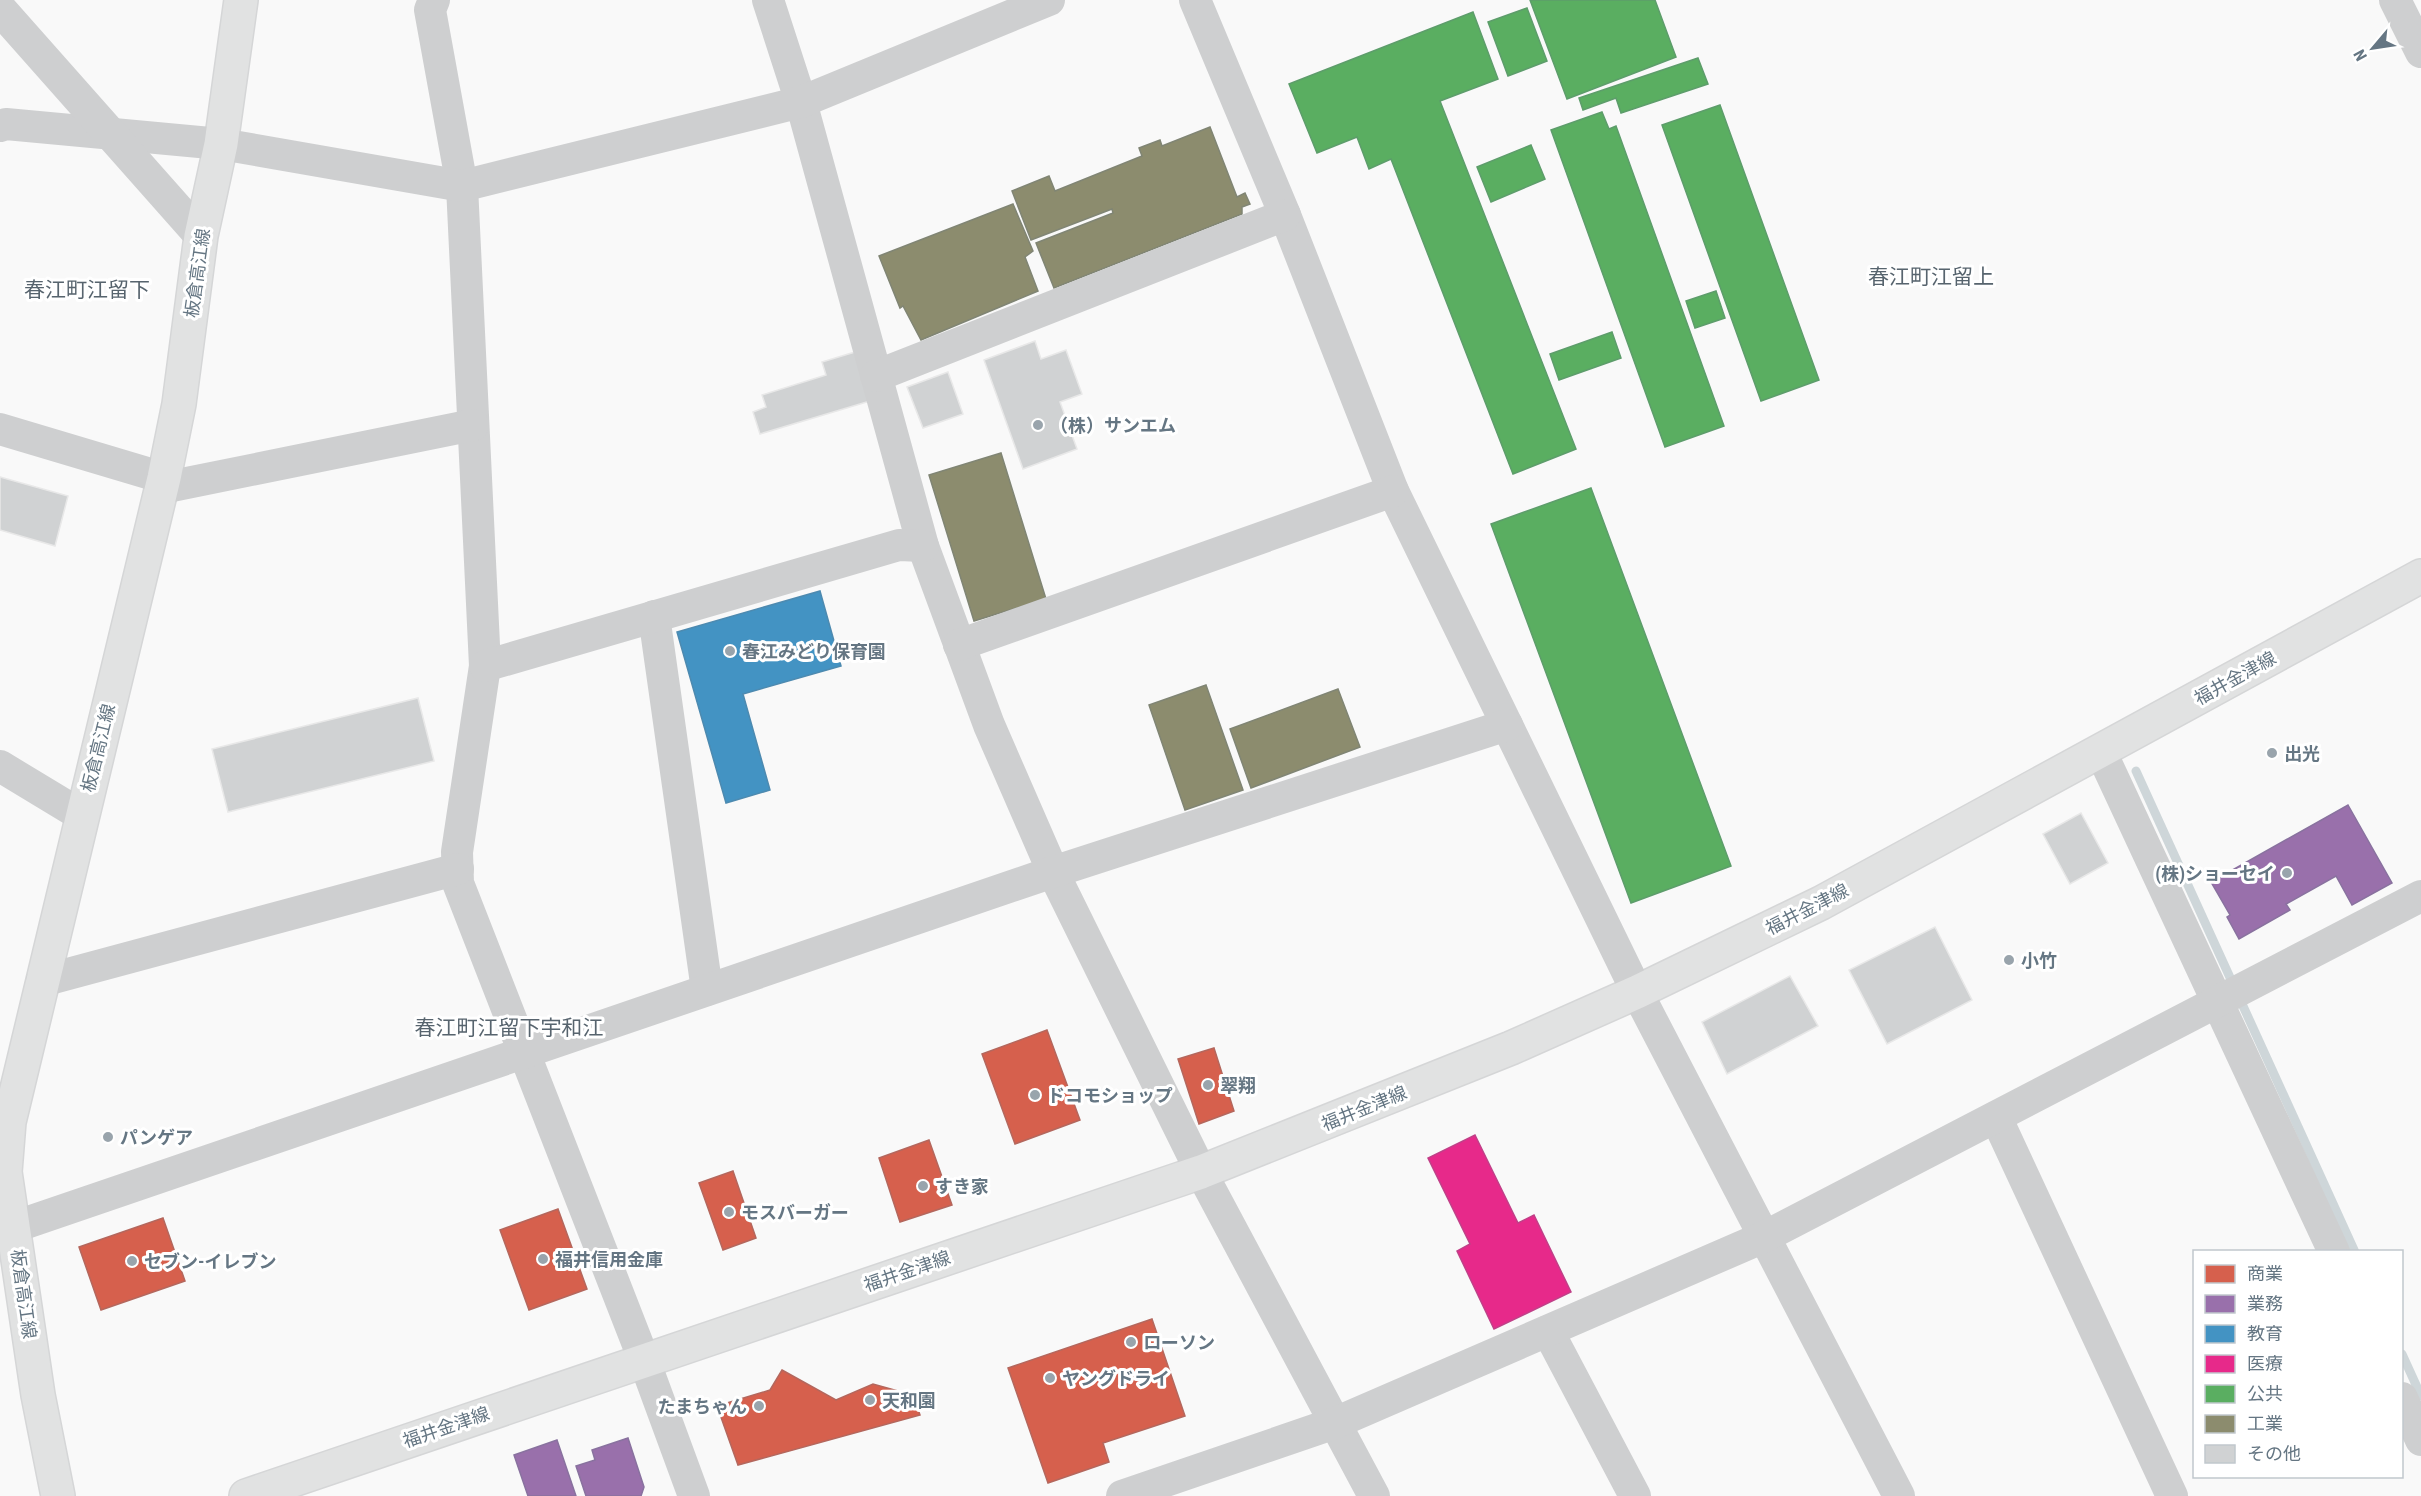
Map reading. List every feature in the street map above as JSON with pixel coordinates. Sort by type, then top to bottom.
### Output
[{"type":"main road","name":"板倉高江線","points":[[58,1496],[38,1395],[8,1207],[5,1172],[9,1122],[81,815],[163,483],[179,404],[201,236],[221,144],[241,0]]},
{"type":"main road","name":"福井金津線","points":[[246,1496],[1200,1172],[1388,1099],[1637,992],[1821,903],[2421,576]]},
{"type":"street","points":[[434,0],[430,10],[462,186],[485,666],[457,852],[458,883],[644,1360],[694,1496]]},
{"type":"street","points":[[768,0],[801,102],[923,546],[989,725],[1053,872],[1200,1172],[1374,1496]]},
{"type":"street","points":[[0,126],[6,124],[221,144],[462,186],[801,102],[1049,0]]},
{"type":"street","points":[[1195,0],[1285,214],[1393,491],[1637,992],[1899,1496]]},
{"type":"street","points":[[2395,0],[2421,52]]},
{"type":"street","points":[[0,9],[201,236]]},
{"type":"street","points":[[876,376],[1285,214]]},
{"type":"street","points":[[0,429],[163,483],[473,425]]},
{"type":"street","points":[[959,645],[1393,491]]},
{"type":"street","points":[[485,666],[899,545],[923,546]]},
{"type":"street","points":[[654,616],[707,990]]},
{"type":"street","points":[[8,1207],[524,1052],[1053,872],[1507,725]]},
{"type":"street","points":[[2101,752],[2334,1250]]},
{"type":"street","points":[[0,766],[81,815]]},
{"type":"street","points":[[42,981],[458,869]]},
{"type":"street","points":[[1129,1495],[1335,1423],[1764,1237],[2421,896]]},
{"type":"street","points":[[1996,1117],[2172,1496]]},
{"type":"street","points":[[1548,1331],[1635,1496]]},
{"type":"street","points":[[2403,1400],[2421,1440]]},
{"type":"building: 商業","points":[[1047,1030],[1080,1120],[1015,1144],[982,1054]]},
{"type":"building: 商業","points":[[1214,1048],[1234,1111],[1199,1124],[1178,1059]]},
{"type":"building: 商業","points":[[929,1140],[952,1205],[900,1222],[879,1158]]},
{"type":"building: 商業","points":[[733,1171],[756,1238],[723,1250],[699,1183]]},
{"type":"building: 商業","name":"福井信用金庫","points":[[558,1209],[587,1289],[529,1310],[500,1230]]},
{"type":"building: 商業","points":[[163,1218],[185,1281],[101,1310],[79,1247]]},
{"type":"building: 商業","points":[[1152,1319],[1185,1416],[1103,1443],[1109,1462],[1048,1483],[1008,1368]]},
{"type":"building: 商業","points":[[782,1370],[836,1400],[873,1384],[913,1395],[920,1415],[738,1465],[717,1406],[770,1390]]},
{"type":"building: 業務","points":[[2348,805],[2392,883],[2352,905],[2336,876],[2286,904],[2290,910],[2239,939],[2227,917],[2230,915],[2211,882]]},
{"type":"building: 業務","points":[[628,1438],[644,1487],[641,1496],[586,1496],[576,1466],[595,1460],[592,1450]]},
{"type":"building: 業務","points":[[557,1440],[576,1496],[528,1496],[514,1455]]},
{"type":"building: 教育","points":[[820,591],[841,666],[743,694],[770,790],[726,803],[677,632]]},
{"type":"building: 医療","points":[[1475,1135],[1518,1223],[1534,1215],[1571,1292],[1494,1329],[1457,1251],[1470,1244],[1428,1158]]},
{"type":"building: 公共","points":[[1530,0],[1655,0],[1676,57],[1567,99]]},
{"type":"building: 公共","points":[[1527,8],[1547,61],[1508,76],[1488,22]]},
{"type":"building: 公共","points":[[1473,12],[1498,79],[1440,101],[1576,449],[1513,474],[1391,159],[1369,169],[1357,137],[1317,153],[1289,84]]},
{"type":"building: 公共","points":[[1698,58],[1708,84],[1621,113],[1616,98],[1583,110],[1579,98]]},
{"type":"building: 公共","points":[[1720,105],[1819,380],[1761,401],[1662,125]]},
{"type":"building: 公共","points":[[1602,112],[1609,129],[1616,126],[1724,426],[1665,447],[1551,130]]},
{"type":"building: 公共","points":[[1531,145],[1545,179],[1491,202],[1477,167]]},
{"type":"building: 公共","points":[[1716,291],[1725,318],[1695,328],[1686,301]]},
{"type":"building: 公共","points":[[1612,332],[1621,358],[1559,380],[1550,354]]},
{"type":"building: 公共","points":[[1591,488],[1731,866],[1631,903],[1491,524]]},
{"type":"building: 工業","points":[[1210,127],[1237,197],[1245,193],[1250,204],[1242,207],[1242,214],[1054,288],[1036,243],[1113,213],[1112,209],[1031,240],[1012,191],[1049,176],[1055,191],[1142,156],[1139,148],[1160,140],[1162,146]]},
{"type":"building: 工業","points":[[1013,204],[1033,251],[1025,257],[1038,291],[921,340],[903,306],[900,308],[879,256]]},
{"type":"building: 工業","points":[[1001,453],[1046,599],[974,621],[929,475]]},
{"type":"building: 工業","points":[[1206,685],[1243,790],[1185,810],[1149,705]]},
{"type":"building: 工業","points":[[1338,689],[1360,747],[1251,788],[1230,729]]},
{"type":"building: その他","name":"（株）サンエム","points":[[1035,341],[1041,359],[1066,350],[1082,394],[1060,402],[1077,449],[1023,469],[984,360]]},
{"type":"building: その他","points":[[855,352],[870,401],[760,434],[753,412],[766,407],[762,395],[826,375],[822,362]]},
{"type":"building: その他","points":[[948,372],[963,414],[923,428],[907,387]]},
{"type":"building: その他","points":[[0,477],[68,496],[55,546],[0,530]]},
{"type":"building: その他","points":[[418,698],[434,761],[228,812],[212,749]]},
{"type":"building: その他","points":[[2081,813],[2108,863],[2070,884],[2043,834]]},
{"type":"building: その他","points":[[1935,927],[1972,1000],[1887,1044],[1849,970]]},
{"type":"building: その他","points":[[1790,976],[1818,1026],[1727,1074],[1702,1022]]},
{"type":"waterway","points":[[2136,771],[2354,1250]]},
{"type":"waterway","points":[[2403,1356],[2421,1396]]},
{"type":"place","name":"（株）サンエム","points":[[1038,425]]},
{"type":"place","name":"春江みどり保育園","points":[[730,651]]},
{"type":"place","name":"出光","points":[[2272,753]]},
{"type":"place","name":"(株)ショーセイ","points":[[2287,873]]},
{"type":"place","name":"小竹","points":[[2009,960]]},
{"type":"place","name":"翠翔","points":[[1208,1085]]},
{"type":"place","name":"ドコモショップ","points":[[1035,1095]]},
{"type":"place","name":"パンゲア","points":[[108,1137]]},
{"type":"place","name":"すき家","points":[[923,1186]]},
{"type":"place","name":"モスバーガー","points":[[729,1212]]},
{"type":"place","name":"福井信用金庫","points":[[543,1259]]},
{"type":"place","name":"セブン-イレブン","points":[[132,1261]]},
{"type":"place","name":"ローソン","points":[[1131,1342]]},
{"type":"place","name":"ヤングドライ","points":[[1050,1378]]},
{"type":"place","name":"天和園","points":[[870,1400]]},
{"type":"place","name":"たまちゃん","points":[[759,1406]]},
{"type":"district","name":"春江町江留上","points":[[1931,277]]},
{"type":"district","name":"春江町江留下","points":[[87,290]]},
{"type":"district","name":"春江町江留下宇和江","points":[[509,1028]]}]
